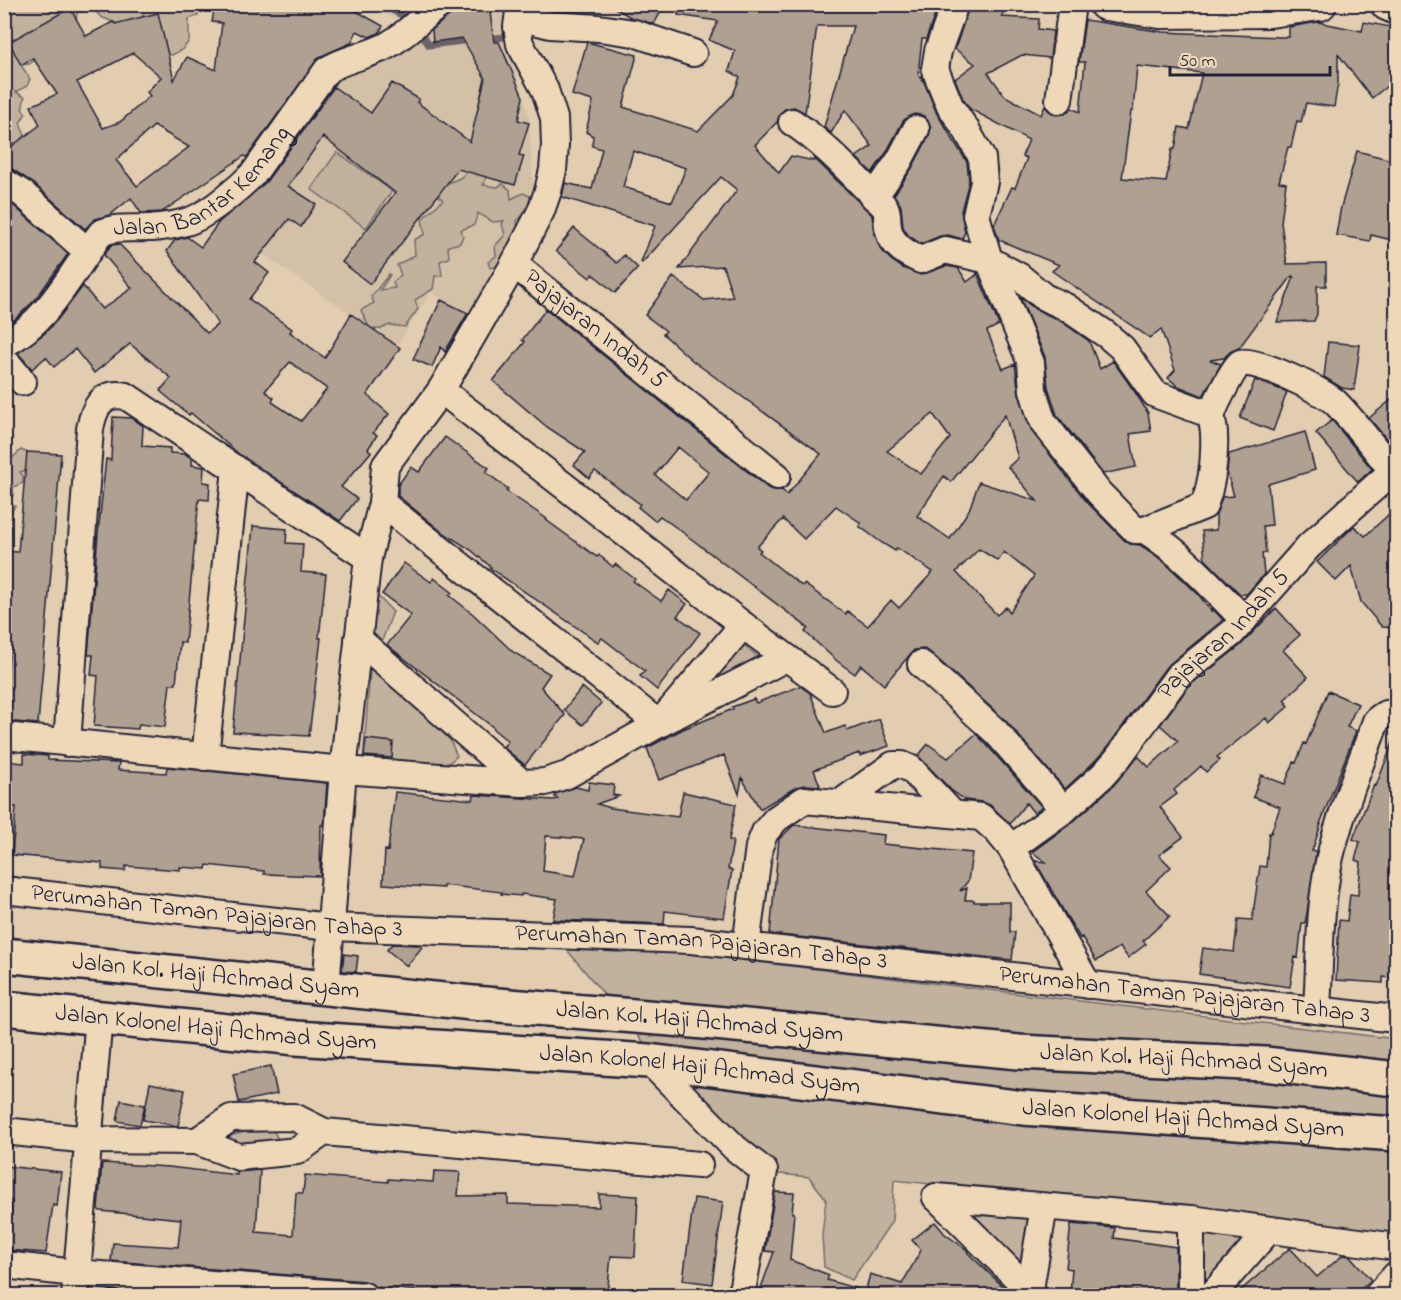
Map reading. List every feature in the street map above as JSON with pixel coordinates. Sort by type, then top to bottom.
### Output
[{"type":"main road","name":"Jalan Kol. Haji Achmad Syam","points":[[4,955],[473,1003],[672,1019],[1019,1052],[1265,1064],[1396,1079]]},
{"type":"main road","name":"Jalan Kolonel Haji Achmad Syam","points":[[4,1008],[296,1038],[649,1061],[1023,1108],[1395,1129]]},
{"type":"street","name":"Jalan Bantar Kemang","points":[[4,344],[27,328],[59,294],[101,233],[130,226],[148,228],[194,220],[241,186],[254,173],[327,70],[342,62],[387,46],[441,4]]},
{"type":"street","points":[[955,4],[938,51],[935,69],[950,106],[982,158],[984,182],[976,215],[989,260],[1031,363],[1034,390],[1044,423],[1099,493],[1135,530],[1144,530],[1204,506],[1210,490],[1213,456],[1212,415],[1237,364],[1246,363],[1259,365],[1289,377],[1331,399],[1395,470]]},
{"type":"street","points":[[1059,100],[1072,4]]},
{"type":"street","points":[[1105,4],[1160,12],[1270,11],[1320,4]]},
{"type":"street","points":[[1387,4],[1396,8]]},
{"type":"street","points":[[519,23],[600,28],[634,33],[693,53]]},
{"type":"street","name":"Pajajaran Indah 5","points":[[519,23],[554,118],[555,145],[548,192],[514,264],[777,476]]},
{"type":"street","points":[[792,122],[831,152],[885,207],[888,215],[888,230],[894,242],[917,259],[921,260],[945,250],[989,260],[1020,277],[1044,297],[1066,307],[1107,335],[1122,348],[1155,394],[1212,415]]},
{"type":"street","points":[[874,196],[899,160],[916,129]]},
{"type":"street","points":[[4,182],[23,194],[87,251]]},
{"type":"street","points":[[326,988],[343,770],[368,558],[382,502],[385,466],[441,390],[514,264]]},
{"type":"street","points":[[4,359],[23,382]]},
{"type":"street","points":[[441,390],[743,625],[832,691]]},
{"type":"street","points":[[67,743],[90,429],[97,405],[106,397],[116,394],[126,396],[368,558]]},
{"type":"street","points":[[205,757],[236,469]]},
{"type":"street","name":"Pajajaran Indah 5","points":[[1011,848],[1064,810],[1103,775],[1178,676],[1221,643],[1309,546],[1395,470]]},
{"type":"street","points":[[382,502],[659,724]]},
{"type":"street","points":[[1144,530],[1163,541],[1244,620]]},
{"type":"street","points":[[659,724],[743,625]]},
{"type":"street","points":[[358,639],[522,783]]},
{"type":"street","points":[[4,736],[343,770],[522,783],[545,782],[567,775],[786,658]]},
{"type":"street","points":[[921,664],[996,732],[1064,810]]},
{"type":"street","points":[[1317,1010],[1325,895],[1336,833],[1376,721],[1383,714],[1391,712],[1396,715]]},
{"type":"street","points":[[839,804],[893,765],[902,765],[911,769],[953,814]]},
{"type":"street","points":[[746,946],[759,848],[765,832],[776,819],[804,800],[981,817],[1011,848],[1088,985]]},
{"type":"street","name":"Perumahan Taman Pajajaran Tahap 3","points":[[4,890],[330,927],[691,940],[1396,1019]]},
{"type":"street","points":[[76,1284],[99,1017]]},
{"type":"street","points":[[649,1061],[735,1148],[764,1171],[743,1296]]},
{"type":"street","points":[[197,1141],[231,1118],[294,1117],[324,1132],[699,1165]]},
{"type":"street","points":[[4,1131],[89,1140],[197,1141],[239,1157],[297,1151],[324,1132]]},
{"type":"street","points":[[1033,1292],[936,1197],[1191,1220],[1396,1247]]},
{"type":"street","points":[[1033,1292],[1044,1207]]},
{"type":"street","points":[[1191,1220],[1191,1296]]},
{"type":"street","points":[[1211,1296],[1269,1230]]},
{"type":"street","points":[[4,1265],[76,1284],[364,1296]]},
{"type":"street","points":[[1377,1296],[1396,1275]]},
{"type":"shaded area","points":[[438,4],[505,5],[505,33],[529,117],[534,197],[530,196],[469,315],[431,292],[397,345],[214,222],[310,89]]},
{"type":"shaded area","points":[[5,5],[199,5],[198,16],[189,19],[189,41],[183,49],[172,55],[161,55],[151,50],[143,15],[140,22],[128,28],[101,17],[95,11],[77,12],[76,22],[41,56],[29,64],[21,65],[30,79],[27,86],[16,92],[25,97],[22,109],[26,113],[20,123],[26,138],[17,146],[5,143],[4,103],[8,104],[4,88]]},
{"type":"shaded area","points":[[360,5],[415,5],[397,19]]},
{"type":"shaded area","points":[[337,152],[392,191],[366,228],[311,189]]},
{"type":"shaded area","points":[[471,168],[486,172],[483,185],[497,187],[503,184],[510,190],[511,199],[523,193],[530,196],[528,210],[517,221],[520,247],[504,265],[490,268],[488,262],[496,256],[495,246],[505,235],[502,224],[504,221],[493,222],[478,213],[474,225],[461,230],[463,236],[460,243],[448,246],[449,258],[440,261],[442,276],[435,276],[433,289],[415,300],[418,309],[405,327],[389,325],[381,329],[370,329],[361,310],[374,303],[371,297],[389,274],[380,290],[395,288],[393,282],[401,275],[397,265],[415,255],[414,240],[425,234],[422,219],[443,200],[434,191],[460,178]]},
{"type":"shaded area","points":[[21,450],[32,455],[31,469],[20,472],[23,476],[23,483],[13,487],[14,495],[6,499],[15,506],[9,516],[11,530],[5,532],[5,472],[9,469],[8,462]]},
{"type":"shaded area","points":[[376,594],[393,612],[376,656],[381,671],[450,740],[457,756],[445,766],[363,762]]},
{"type":"shaded area","points":[[740,642],[762,660],[706,689],[709,678]]},
{"type":"shaded area","points":[[557,938],[1396,1039],[1396,1234],[894,1180],[892,1221],[852,1280],[824,1267],[822,1235],[826,1199],[809,1177],[751,1171]]},
{"type":"shaded area","points":[[263,1127],[274,1132],[280,1142],[273,1145],[224,1144],[230,1136]]},
{"type":"shaded area","points":[[960,1204],[1032,1214],[1026,1271]]},
{"type":"shaded area","points":[[1203,1231],[1250,1235],[1211,1280],[1203,1278]]},
{"type":"building","points":[[215,4],[344,4],[383,26],[379,33],[369,37],[357,31],[351,43],[319,57],[247,157],[244,156],[162,212],[141,213],[131,198],[110,215],[95,219],[85,229],[33,183],[12,169],[4,167],[4,152],[40,125],[31,106],[57,94],[33,58],[21,65],[9,42],[70,8],[86,36],[113,22],[115,24],[158,13],[174,80],[187,57],[216,70],[222,23],[212,22]],"holes":[[[133,53],[161,77],[147,92],[150,96],[120,122],[103,128],[77,82]],[[154,126],[189,147],[137,186],[116,160]]]},
{"type":"building","points":[[608,4],[665,4],[654,24],[632,18]]},
{"type":"building","points":[[679,4],[939,4],[926,39],[922,39],[918,74],[924,82],[937,114],[967,162],[969,181],[961,211],[965,232],[962,239],[948,235],[921,244],[908,235],[903,227],[901,206],[894,195],[929,136],[931,128],[924,116],[915,114],[903,121],[872,173],[856,157],[872,146],[845,110],[831,133],[824,127],[853,26],[817,26],[805,113],[794,107],[785,109],[777,122],[755,145],[779,173],[791,156],[814,161],[815,159],[872,215],[874,232],[880,248],[891,260],[903,268],[921,275],[946,266],[958,268],[967,282],[977,273],[999,325],[987,331],[1003,369],[1015,364],[1019,394],[1032,432],[1087,502],[1124,540],[1130,544],[1140,545],[1163,561],[1198,594],[1212,612],[1211,607],[1223,620],[1166,667],[1106,749],[1065,789],[1006,721],[931,653],[924,649],[914,650],[884,685],[861,665],[855,674],[805,632],[808,628],[681,531],[660,516],[655,521],[638,507],[640,504],[595,471],[589,478],[574,465],[585,452],[547,427],[493,381],[525,342],[522,340],[546,309],[768,488],[774,491],[782,490],[787,495],[821,454],[693,361],[663,334],[666,331],[645,315],[673,277],[704,300],[733,297],[723,266],[679,269],[737,190],[721,177],[642,263],[655,226],[562,197],[565,183],[592,189],[602,149],[592,146],[593,136],[586,132],[593,101],[572,95],[587,42],[637,55],[623,107],[698,131],[733,95],[740,77],[729,71],[735,51],[709,40],[718,21],[678,15]],"holes":[[[633,151],[686,168],[672,202],[623,187]],[[933,414],[950,438],[921,474],[887,451]],[[1005,415],[1018,458],[1008,467],[1037,501],[979,482],[969,510],[950,539],[917,516],[944,476],[951,482]],[[678,447],[709,472],[686,500],[655,475]],[[836,506],[861,523],[859,526],[882,543],[895,551],[897,548],[933,572],[899,608],[891,600],[868,626],[847,611],[846,614],[804,584],[802,586],[759,552],[761,550],[757,547],[783,519],[804,539]],[[979,549],[998,561],[1004,552],[1034,576],[1010,612],[1006,607],[997,615],[956,572]]]},
{"type":"building","points":[[970,4],[1008,4],[1001,17],[1039,19],[1038,29],[1053,31],[1050,58],[1022,55],[988,73],[1005,96],[1041,115],[1045,106],[1056,115],[1065,114],[1071,108],[1080,112],[1085,62],[1079,62],[1085,20],[1163,32],[1280,37],[1289,37],[1289,27],[1318,22],[1362,31],[1364,22],[1396,28],[1396,79],[1372,98],[1338,54],[1338,83],[1334,107],[1306,103],[1301,122],[1297,121],[1291,147],[1288,147],[1279,182],[1286,183],[1281,223],[1287,264],[1326,263],[1326,286],[1317,286],[1317,314],[1314,321],[1277,322],[1294,277],[1292,276],[1239,348],[1224,358],[1210,360],[1221,364],[1203,396],[1178,386],[1168,378],[1175,370],[1161,329],[1150,338],[1052,271],[1059,265],[999,240],[994,225],[1012,187],[1015,188],[1027,158],[1022,156],[1029,140],[970,109],[955,79],[975,64],[955,49]],"holes":[[[1137,66],[1202,73],[1189,129],[1179,127],[1166,182],[1122,178],[1131,111],[1133,111]]]},
{"type":"building","points":[[489,5],[494,42],[499,42],[523,97],[518,120],[529,123],[519,155],[524,156],[515,185],[458,169],[370,284],[342,262],[395,193],[323,137],[288,186],[316,204],[301,227],[289,219],[255,262],[269,273],[249,299],[292,329],[290,332],[325,358],[351,314],[400,348],[367,395],[389,414],[373,433],[377,435],[368,449],[371,452],[341,487],[357,499],[340,521],[240,455],[191,413],[189,415],[160,391],[171,378],[130,344],[94,373],[75,349],[54,367],[46,357],[32,369],[18,353],[45,333],[83,286],[102,309],[132,288],[104,255],[111,245],[119,244],[207,333],[218,324],[167,251],[175,240],[187,237],[201,247],[219,222],[266,182],[334,87],[371,113],[392,83],[419,99],[417,102],[470,142],[485,78],[462,38],[433,42],[432,30],[455,10]],"holes":[[[290,362],[327,389],[301,421],[272,402],[274,398],[265,391]]]},
{"type":"building","points":[[1357,151],[1396,161],[1396,241],[1371,235],[1370,241],[1336,235],[1341,207]]},
{"type":"building","points":[[4,200],[14,206],[68,254],[35,300],[13,321],[4,311]]},
{"type":"building","points":[[574,228],[617,263],[624,255],[638,268],[615,293],[593,274],[590,278],[556,251]]},
{"type":"building","points":[[1020,297],[1035,309],[1059,320],[1089,341],[1100,369],[1113,361],[1137,395],[1148,413],[1151,431],[1130,434],[1136,467],[1103,474],[1057,415],[1048,387],[1045,357]]},
{"type":"building","points":[[441,300],[468,313],[445,352],[441,347],[432,367],[413,359]]},
{"type":"building","points":[[1328,342],[1360,345],[1354,390],[1342,388],[1324,377]]},
{"type":"building","points":[[1255,380],[1287,392],[1273,431],[1240,418]]},
{"type":"building","points":[[1396,396],[1396,448],[1395,449],[1369,418]]},
{"type":"building","points":[[113,417],[132,418],[143,426],[142,446],[170,448],[170,453],[185,454],[192,458],[192,465],[204,467],[203,482],[210,483],[209,500],[199,499],[185,643],[180,642],[176,684],[170,684],[165,727],[139,724],[138,729],[94,726],[98,676],[91,675],[93,655],[88,655],[98,534],[106,459],[111,460]]},
{"type":"building","points":[[1332,420],[1372,469],[1358,482],[1316,433]]},
{"type":"building","points":[[1305,432],[1315,470],[1268,484],[1272,525],[1263,526],[1266,553],[1262,554],[1264,574],[1247,594],[1240,594],[1205,559],[1202,531],[1216,530],[1216,515],[1222,497],[1234,496],[1227,472],[1229,454]]},
{"type":"building","points":[[445,437],[489,468],[486,472],[508,489],[506,491],[597,557],[599,555],[613,567],[615,564],[635,579],[633,581],[661,601],[669,590],[687,604],[677,616],[700,633],[657,690],[640,676],[645,671],[602,638],[598,642],[490,568],[471,550],[441,531],[398,496],[398,485],[411,467],[419,472]]},
{"type":"building","points":[[27,452],[61,454],[38,724],[4,721],[11,624],[4,624],[4,551],[18,552]]},
{"type":"building","points":[[1396,508],[1396,628],[1382,627],[1361,602],[1351,566],[1336,581],[1317,562],[1354,526],[1365,536]]},
{"type":"building","points":[[253,526],[287,529],[286,543],[303,544],[301,572],[326,574],[309,736],[233,732]]},
{"type":"building","points":[[404,563],[431,582],[434,578],[452,592],[449,595],[513,652],[550,674],[541,687],[565,715],[525,765],[503,747],[508,741],[494,728],[387,645],[411,615],[382,594]]},
{"type":"building","points":[[1276,608],[1300,635],[1283,650],[1308,677],[1284,700],[1289,706],[1269,723],[1266,718],[1217,757],[1220,760],[1206,772],[1201,766],[1174,790],[1177,794],[1160,807],[1183,837],[1159,855],[1171,867],[1146,891],[1170,916],[1143,941],[1146,944],[1128,958],[1120,947],[1096,961],[1035,861],[1046,862],[1032,852],[1073,822],[1113,786],[1138,756],[1149,767],[1178,741],[1160,725],[1189,686],[1241,645]]},
{"type":"building","points":[[800,686],[810,693],[826,733],[845,726],[847,731],[879,719],[889,746],[860,756],[859,753],[814,770],[820,786],[796,787],[760,809],[742,778],[739,794],[724,755],[659,780],[647,748],[683,729],[733,709],[732,707],[754,699],[756,703]]},
{"type":"building","points":[[582,687],[601,703],[583,725],[564,710]]},
{"type":"building","points":[[1328,691],[1358,704],[1347,727],[1356,731],[1312,851],[1316,851],[1307,913],[1305,923],[1302,923],[1298,958],[1295,957],[1290,987],[1199,974],[1203,948],[1234,952],[1238,919],[1252,920],[1260,866],[1266,867],[1269,833],[1271,833],[1280,807],[1253,797],[1261,775],[1285,784],[1294,762],[1296,763],[1304,743],[1306,744]]},
{"type":"building","points":[[976,734],[1042,807],[1034,813],[1026,803],[1010,824],[990,805],[965,800],[951,790],[918,756],[928,744],[948,758]]},
{"type":"building","points":[[1395,737],[1396,979],[1383,977],[1383,983],[1336,980],[1339,920],[1347,921],[1350,894],[1358,895],[1361,862],[1355,860],[1360,842],[1353,839]]},
{"type":"building","points":[[366,739],[393,742],[392,758],[364,756]]},
{"type":"building","points":[[24,754],[48,756],[48,760],[119,763],[118,770],[166,773],[167,767],[327,783],[324,825],[321,825],[320,876],[264,874],[264,871],[207,865],[206,869],[180,867],[180,870],[126,866],[125,871],[102,869],[102,863],[12,855],[16,807],[4,806],[4,761],[24,763]]},
{"type":"building","points":[[589,782],[614,785],[613,795],[619,796],[597,804],[678,817],[683,792],[736,804],[729,840],[733,841],[728,869],[732,870],[724,918],[665,911],[664,924],[553,920],[557,899],[501,894],[502,892],[443,885],[443,888],[383,884],[385,850],[388,851],[395,792],[473,800],[474,795],[554,800],[558,799],[555,794],[576,787],[588,790]],"holes":[[[546,836],[584,839],[575,876],[543,871]]]},
{"type":"building","points":[[794,825],[884,835],[883,844],[972,853],[968,881],[960,891],[967,888],[965,900],[974,900],[974,902],[1010,902],[1010,932],[1015,932],[1012,960],[770,934],[779,839]]},
{"type":"building","points":[[392,944],[422,947],[407,966],[387,950]]},
{"type":"building","points":[[344,954],[358,956],[356,972],[342,971]]},
{"type":"building","points":[[271,1066],[277,1094],[239,1102],[233,1074]]},
{"type":"building","points":[[150,1083],[185,1090],[178,1126],[143,1120]]},
{"type":"building","points":[[121,1100],[145,1105],[140,1125],[117,1121]]},
{"type":"building","points":[[102,1163],[169,1167],[237,1175],[237,1172],[260,1170],[256,1232],[293,1235],[296,1193],[303,1193],[305,1175],[388,1182],[388,1179],[433,1182],[434,1171],[460,1172],[458,1196],[508,1195],[508,1204],[599,1207],[599,1194],[638,1196],[635,1257],[611,1256],[607,1296],[455,1296],[455,1293],[420,1293],[420,1291],[375,1287],[365,1281],[111,1261],[113,1243],[178,1247],[181,1219],[100,1211],[98,1209]]},
{"type":"building","points":[[4,1166],[61,1172],[57,1206],[53,1205],[46,1253],[6,1250],[12,1201],[4,1200]]},
{"type":"building","points":[[775,1192],[794,1193],[790,1260],[829,1275],[827,1280],[865,1291],[865,1293],[870,1274],[902,1284],[921,1250],[912,1240],[935,1222],[945,1234],[967,1250],[1013,1296],[758,1296],[774,1252],[765,1251]]},
{"type":"building","points":[[694,1198],[723,1202],[712,1284],[683,1280]]},
{"type":"building","points":[[1071,1224],[1115,1228],[1114,1238],[1176,1247],[1176,1296],[1125,1290],[1125,1296],[1070,1293],[1072,1269],[1066,1268]]},
{"type":"building","points":[[1290,1248],[1317,1277],[1343,1255],[1350,1256],[1371,1280],[1353,1296],[1234,1296]]},
{"type":"building","points":[[110,1291],[169,1296],[109,1296]]},
{"type":"waterway","points":[[380,4],[413,21],[429,45],[472,40]]},
{"type":"waterway","points":[[486,39],[513,36]]}]
